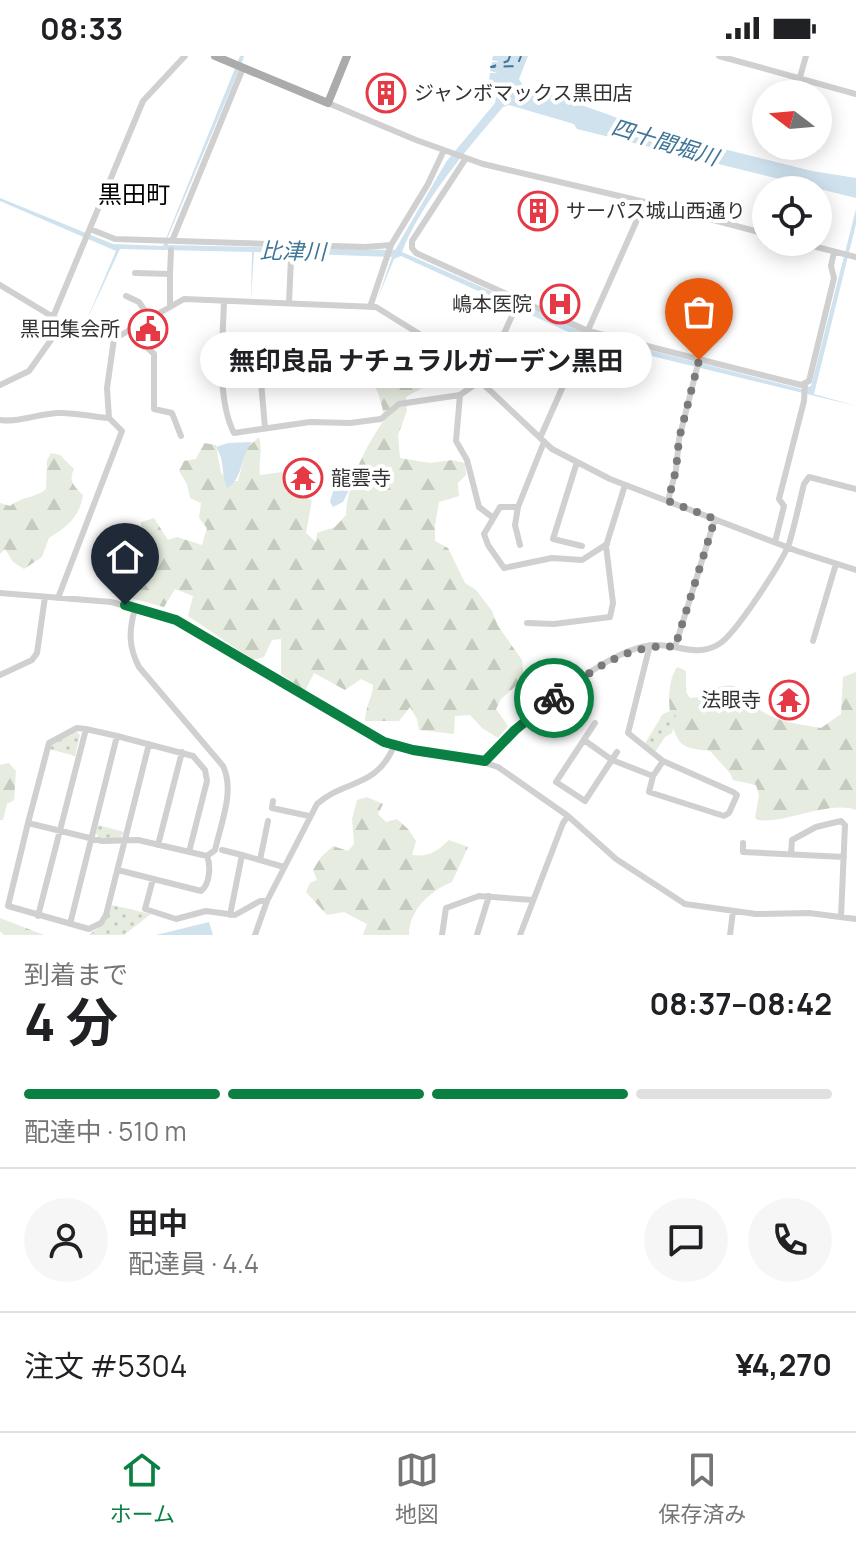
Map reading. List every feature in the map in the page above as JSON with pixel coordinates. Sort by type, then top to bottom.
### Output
[{"type":"main road","points":[[215,56],[328,103],[347,56]]},
{"type":"street","points":[[53,317],[143,101],[185,56]]},
{"type":"street","points":[[719,56],[856,94]]},
{"type":"street","points":[[800,77],[806,56]]},
{"type":"street","points":[[170,306],[168,244],[238,64]]},
{"type":"street","points":[[328,103],[447,152],[523,174],[752,230]]},
{"type":"street","points":[[370,307],[390,247],[447,152]]},
{"type":"street","points":[[464,157],[412,241],[412,248],[419,255],[587,334],[698,363],[801,385],[805,389]]},
{"type":"street","points":[[520,545],[515,525],[518,507],[542,440],[645,202]]},
{"type":"street","points":[[88,233],[168,244],[390,247]]},
{"type":"street","points":[[797,510],[784,506],[779,499],[834,278],[831,266],[834,252],[849,256]]},
{"type":"street","points":[[289,303],[291,258]]},
{"type":"street","points":[[135,273],[170,274]]},
{"type":"street","points":[[0,285],[63,323],[114,339],[184,299],[381,309],[450,353],[552,449],[625,485],[856,570]]},
{"type":"street","points":[[126,296],[139,302],[149,317]]},
{"type":"street","points":[[224,301],[222,348],[227,420],[234,433],[310,422],[350,423],[381,419],[399,404],[460,395],[481,382],[518,303]]},
{"type":"street","points":[[0,385],[29,371],[63,323]]},
{"type":"street","points":[[129,330],[154,354],[154,409],[172,413],[181,436]]},
{"type":"street","points":[[109,418],[107,388],[114,339]]},
{"type":"street","points":[[259,358],[265,428]]},
{"type":"street","points":[[668,501],[676,470],[679,439],[698,363]]},
{"type":"street","points":[[572,367],[618,378]]},
{"type":"street","points":[[260,371],[280,368]]},
{"type":"street","points":[[460,395],[456,441],[467,460],[479,507],[492,517]]},
{"type":"street","points":[[0,420],[12,422],[31,415],[62,412],[109,418],[122,431],[58,598]]},
{"type":"street","points":[[577,462],[553,539],[582,546]]},
{"type":"street","points":[[485,761],[515,730],[560,694],[611,661],[650,645],[703,652],[724,642],[788,547],[804,484],[809,477],[856,489]]},
{"type":"street","points":[[527,623],[554,624],[610,617],[613,603],[607,544],[625,485]]},
{"type":"street","points":[[775,542],[784,506]]},
{"type":"street","points":[[518,507],[500,507],[484,534],[504,568],[552,558],[582,560],[607,544]]},
{"type":"street","points":[[675,647],[715,519]]},
{"type":"street","points":[[813,641],[836,564]]},
{"type":"street","points":[[0,593],[111,602],[184,624],[359,729],[394,746],[485,761],[498,767],[568,816],[616,859],[685,904],[733,911],[809,913],[856,919]]},
{"type":"street","points":[[0,675],[32,660],[37,653],[45,597]]},
{"type":"street","points":[[28,823],[109,843],[138,840],[207,856],[215,850],[228,791],[227,775],[223,766],[139,667],[129,640],[135,608]]},
{"type":"street","points":[[650,645],[628,733],[663,761],[737,795],[729,813],[724,816],[649,792],[653,776],[663,761]]},
{"type":"street","points":[[595,723],[556,782],[585,801],[617,752]]},
{"type":"street","points":[[149,744],[106,915],[101,923],[89,929],[10,908],[8,903],[49,743],[77,728],[117,736],[182,752],[193,756],[207,775],[189,852]]},
{"type":"street","points":[[38,916],[86,729]]},
{"type":"street","points":[[70,924],[117,736]]},
{"type":"street","points":[[584,740],[612,760],[653,776]]},
{"type":"street","points":[[255,935],[267,901],[317,804],[328,794],[369,779],[387,760],[394,746]]},
{"type":"street","points":[[158,845],[182,752]]},
{"type":"street","points":[[273,801],[272,808],[309,816]]},
{"type":"street","points":[[522,934],[568,816]]},
{"type":"street","points":[[260,860],[268,821]]},
{"type":"street","points":[[791,854],[792,840],[802,833],[841,821],[845,825],[841,917]]},
{"type":"street","points":[[743,843],[743,852],[844,857]]},
{"type":"street","points":[[222,850],[284,867]]},
{"type":"street","points":[[230,915],[242,855]]},
{"type":"street","points":[[118,870],[203,890],[210,868],[207,856]]},
{"type":"street","points":[[153,879],[145,909],[176,919],[206,911],[235,915],[260,901],[267,901]]},
{"type":"street","points":[[442,935],[446,908],[479,896],[533,900]]},
{"type":"street","points":[[477,935],[489,896]]},
{"type":"street","points":[[730,935],[733,911]]},
{"type":"green space","points":[[360,340],[395,365],[407,362],[423,344],[436,347],[444,376],[406,397],[407,411],[398,435],[400,458],[430,463],[452,460],[465,463],[466,475],[458,483],[459,496],[439,502],[435,541],[448,548],[465,583],[476,590],[492,611],[498,626],[522,660],[524,679],[501,699],[496,709],[508,726],[498,738],[482,728],[470,715],[455,716],[454,734],[419,730],[410,707],[399,721],[365,721],[373,685],[361,679],[345,690],[314,673],[305,691],[281,674],[281,639],[272,640],[264,657],[253,660],[188,616],[193,596],[175,589],[164,607],[111,593],[110,572],[104,564],[117,543],[141,540],[141,522],[154,518],[168,540],[177,537],[202,545],[207,528],[199,518],[201,503],[190,498],[187,484],[179,471],[184,461],[196,459],[204,443],[216,445],[221,473],[229,481],[238,481],[247,448],[259,437],[260,475],[282,472],[287,488],[312,500],[306,533],[316,542],[317,533],[335,527],[346,515],[350,490],[359,465],[385,419],[377,391],[366,374],[322,354],[329,343]]},
{"type":"green space","points":[[51,453],[60,455],[74,469],[72,480],[83,495],[72,521],[49,538],[42,557],[24,569],[13,562],[5,549],[0,554],[0,503],[10,506],[46,489],[47,460]]},
{"type":"green space","points":[[678,667],[686,671],[686,692],[690,698],[732,686],[741,690],[767,714],[821,728],[841,714],[843,677],[856,672],[856,810],[831,808],[774,820],[755,818],[759,795],[756,785],[733,780],[710,751],[686,746],[676,735],[670,715],[669,693]]},
{"type":"green space","points":[[672,710],[676,720],[672,733],[665,737],[655,752],[645,743],[663,714]]},
{"type":"green space","points":[[77,732],[80,735],[75,756],[49,749],[51,745]]},
{"type":"green space","points":[[9,763],[16,771],[14,800],[7,804],[3,820],[0,820],[0,765]]},
{"type":"green space","points":[[367,797],[383,804],[378,814],[386,822],[397,819],[408,829],[416,841],[412,855],[432,853],[449,840],[468,847],[452,882],[422,902],[413,917],[409,935],[363,935],[367,924],[344,912],[327,915],[306,892],[310,883],[317,880],[313,870],[321,857],[333,846],[348,851],[354,844],[352,819],[357,800]]},
{"type":"green space","points":[[98,825],[124,832],[119,840],[99,838],[96,833]]},
{"type":"green space","points":[[112,905],[151,914],[124,935],[89,935],[106,921]]},
{"type":"green space","points":[[0,918],[44,935],[4,935],[0,931]]},
{"type":"water","points":[[240,56],[244,56],[243,60],[167,239],[168,245],[395,250],[446,162],[495,103],[498,85],[489,80],[490,73],[498,73],[490,71],[492,62],[500,62],[492,60],[493,56],[528,56],[519,79],[522,84],[612,116],[650,134],[690,146],[695,142],[752,156],[752,160],[768,160],[856,178],[856,198],[832,192],[832,176],[767,176],[577,129],[574,124],[509,105],[503,107],[447,176],[421,214],[402,252],[591,335],[801,389],[811,386],[856,209],[856,224],[814,394],[856,406],[586,340],[401,256],[394,259],[378,298],[392,257],[254,252],[251,300],[252,252],[120,249],[85,324],[116,251],[0,201],[0,198],[113,244],[163,246]]},
{"type":"water","points":[[252,442],[236,480],[227,488],[216,447]]},
{"type":"water","points":[[335,484],[349,490],[343,502],[333,507],[330,502]]},
{"type":"water","points":[[209,922],[213,935],[156,935]]},
{"type":"ferry route","points":[[510,56],[508,61],[491,67],[517,66],[521,56]]},
{"type":"way so far","points":[[554,698],[611,661],[640,647],[675,647],[715,519],[668,501],[676,470],[679,439],[699,360]]},
{"type":"place","name":"ジャンボマックス黒田店","points":[[386,93]]},
{"type":"place","name":"サーパス城山西通り","points":[[538,211]]},
{"type":"place","name":"嶋本医院","points":[[560,304]]},
{"type":"place","name":"黒田集会所","points":[[148,329]]},
{"type":"place","name":"無印良品 ナチュラルガーデン黒田","points":[[699,360]]},
{"type":"place","name":"龍雲寺","points":[[303,478]]},
{"type":"place","name":"法眼寺","points":[[789,700]]},
{"type":"district","name":"黒田町","points":[[134,195]]},
{"type":"route","points":[[125,605],[176,620],[359,729],[394,746],[485,761],[515,730],[554,698]]},
{"type":"water label","name":"四十間堀川","points":[[665,142]]},
{"type":"water label","name":"比津川","points":[[293,251]]}]
